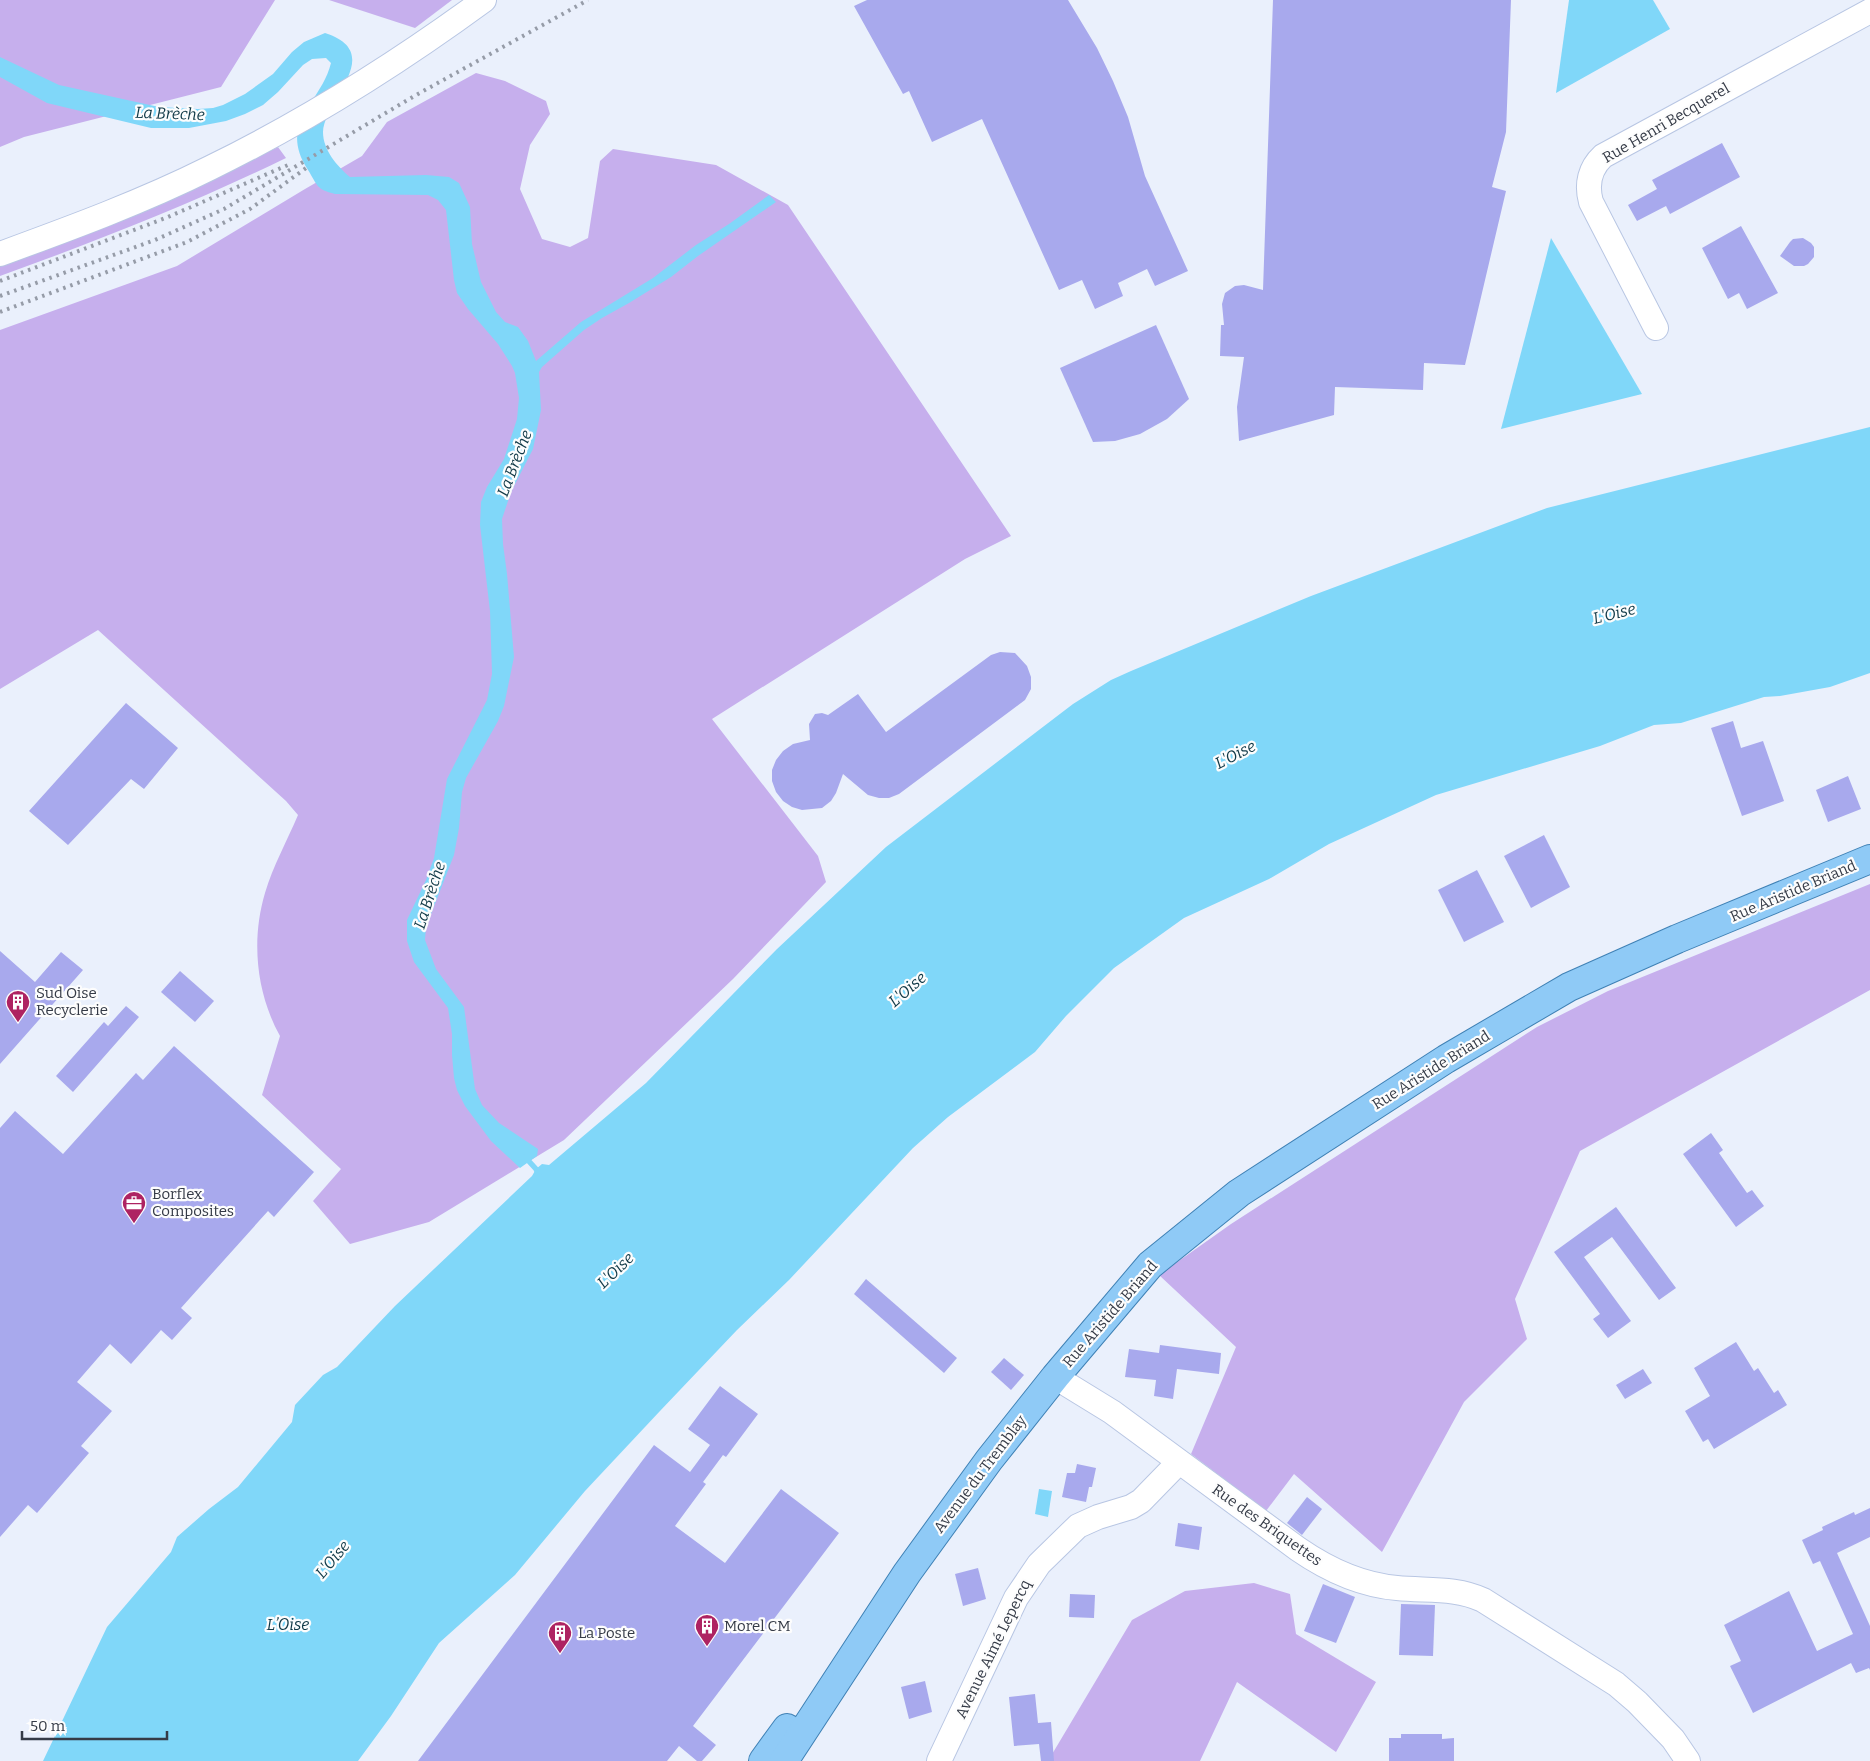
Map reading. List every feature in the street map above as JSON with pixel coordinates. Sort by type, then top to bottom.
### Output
[{"type":"main road","name":"Rue Aristide Briand","points":[[1055,1377],[1150,1265],[1239,1193],[1446,1059],[1568,987],[1677,939],[1870,859]]},
{"type":"main road","name":"Avenue du Tremblay","points":[[784,1761],[907,1572],[989,1460],[1055,1377]]},
{"type":"main road","name":"Avenue du Tremblay","points":[[763,1761],[852,1639],[907,1572]]},
{"type":"street","points":[[0,254],[97,218],[210,168],[280,131],[379,72],[484,0]]},
{"type":"street","name":"Rue Henri Becquerel","points":[[1656,328],[1591,202],[1589,180],[1594,167],[1603,156],[1870,11]]},
{"type":"street","name":"Rue des Briquettes","points":[[1055,1377],[1112,1412],[1298,1549],[1335,1571],[1382,1586],[1457,1592],[1472,1595],[1483,1600],[1616,1684],[1637,1702],[1673,1739],[1688,1761]]},
{"type":"street","name":"Avenue Aimé Lepercq","points":[[939,1761],[1016,1598],[1038,1564],[1078,1526],[1098,1517],[1131,1507],[1141,1501],[1179,1462]]},
{"type":"shaded area","points":[[0,0],[275,0],[221,87],[24,137],[0,147]]},
{"type":"shaded area","points":[[329,0],[452,0],[415,28]]},
{"type":"shaded area","points":[[476,73],[505,81],[546,101],[550,114],[530,145],[520,189],[542,239],[570,247],[588,238],[600,161],[613,149],[716,165],[788,205],[1011,536],[965,559],[712,719],[818,856],[826,882],[733,979],[564,1140],[429,1222],[350,1244],[313,1201],[341,1169],[262,1095],[280,1036],[272,1019],[261,984],[257,948],[258,929],[268,883],[298,815],[286,801],[98,630],[0,689],[0,330],[177,266],[362,156],[387,122]]},
{"type":"shaded area","points":[[278,147],[286,158],[251,175],[145,221],[0,276],[0,266],[71,240],[141,211]]},
{"type":"shaded area","points":[[1870,884],[1870,990],[1580,1151],[1515,1299],[1527,1339],[1464,1402],[1382,1552],[1294,1474],[1266,1511],[1191,1454],[1236,1347],[1159,1275],[1231,1224],[1537,1027],[1608,991]]},
{"type":"shaded area","points":[[1254,1583],[1290,1594],[1296,1634],[1376,1682],[1336,1752],[1237,1682],[1200,1761],[1048,1761],[1132,1620],[1185,1591]]},
{"type":"water","points":[[1569,0],[1653,0],[1670,29],[1556,93]]},
{"type":"water","points":[[325,33],[343,42],[351,52],[352,65],[348,78],[326,119],[323,132],[328,151],[340,168],[350,177],[426,175],[449,177],[459,183],[470,207],[472,244],[481,282],[496,312],[505,322],[518,327],[528,341],[536,361],[581,322],[653,278],[696,245],[769,195],[776,202],[671,277],[584,330],[542,367],[539,372],[541,410],[533,449],[511,492],[502,519],[514,657],[504,706],[498,721],[466,778],[462,792],[459,828],[454,855],[426,927],[425,940],[436,969],[464,1007],[475,1089],[482,1105],[499,1123],[538,1149],[537,1156],[520,1168],[491,1141],[465,1106],[457,1090],[454,1078],[452,1034],[448,1008],[414,962],[407,941],[407,920],[434,858],[447,779],[487,700],[492,674],[490,611],[480,525],[481,502],[487,487],[504,459],[517,419],[519,398],[512,366],[498,344],[457,293],[446,210],[438,200],[428,195],[335,194],[318,186],[300,153],[297,139],[299,126],[304,114],[326,77],[331,63],[326,58],[312,59],[303,65],[263,105],[226,121],[189,128],[151,128],[47,103],[0,77],[0,57],[59,85],[159,107],[213,108],[245,94],[273,74],[292,52],[304,42]]},
{"type":"water","points":[[1551,238],[1642,394],[1501,429]]},
{"type":"water","name":"L’Oise","points":[[1870,427],[1870,673],[1830,687],[1764,697],[1681,723],[1654,725],[1600,746],[1436,795],[1329,844],[1269,879],[1184,918],[1114,968],[1066,1016],[1035,1052],[948,1117],[913,1148],[789,1280],[737,1330],[585,1491],[515,1575],[439,1643],[391,1716],[358,1761],[43,1761],[107,1627],[171,1552],[177,1537],[238,1487],[292,1422],[295,1405],[323,1375],[337,1367],[395,1306],[532,1176],[536,1169],[542,1164],[549,1165],[646,1083],[777,949],[886,847],[1073,704],[1111,680],[1311,596],[1547,508]]},
{"type":"water","points":[[1039,1489],[1052,1491],[1048,1517],[1035,1514]]},
{"type":"building","points":[[867,0],[1068,0],[1097,48],[1113,81],[1128,117],[1145,176],[1188,271],[1155,286],[1147,269],[1118,283],[1123,296],[1095,309],[1082,280],[1059,290],[982,119],[932,142],[909,91],[903,94],[854,6]]},
{"type":"building","points":[[1273,0],[1511,0],[1506,132],[1492,187],[1506,191],[1465,365],[1424,363],[1423,390],[1335,387],[1334,415],[1239,441],[1237,407],[1244,357],[1220,356],[1221,325],[1224,325],[1222,304],[1225,293],[1235,286],[1244,285],[1263,290]]},
{"type":"building","points":[[1722,143],[1740,177],[1670,214],[1666,206],[1637,221],[1628,205],[1657,189],[1652,180]]},
{"type":"building","points":[[1741,226],[1778,293],[1747,309],[1739,293],[1728,299],[1702,248]]},
{"type":"building","points":[[1803,238],[1814,247],[1814,257],[1804,266],[1794,266],[1780,256],[1793,239]]},
{"type":"building","points":[[1156,325],[1189,399],[1167,419],[1140,434],[1115,441],[1093,442],[1060,368]]},
{"type":"building","points":[[1000,652],[1015,653],[1027,666],[1031,677],[1031,689],[1025,700],[899,794],[889,798],[868,795],[843,774],[836,793],[831,801],[822,808],[802,810],[792,807],[783,801],[776,792],[772,781],[772,770],[776,760],[783,751],[793,744],[810,740],[809,724],[815,714],[822,713],[828,715],[858,694],[886,732],[991,655]]},
{"type":"building","points":[[126,703],[178,748],[144,789],[131,779],[68,845],[29,811]]},
{"type":"building","points":[[1733,721],[1741,748],[1763,741],[1784,801],[1742,816],[1711,728]]},
{"type":"building","points":[[1848,776],[1861,809],[1828,822],[1816,790]]},
{"type":"building","points":[[1544,835],[1570,887],[1531,908],[1504,856]]},
{"type":"building","points":[[1477,870],[1504,922],[1464,942],[1438,890]]},
{"type":"building","name":"Sud Oise Recyclerie","points":[[0,951],[35,982],[61,952],[83,970],[0,1064]]},
{"type":"building","points":[[180,971],[214,1001],[195,1022],[161,992]]},
{"type":"building","points":[[126,1006],[139,1017],[73,1092],[56,1076],[104,1022],[108,1026]]},
{"type":"building","name":"Borflex Composites","points":[[174,1046],[314,1172],[274,1217],[268,1211],[181,1308],[192,1318],[172,1340],[161,1330],[131,1364],[110,1344],[77,1382],[112,1411],[81,1446],[89,1453],[37,1513],[28,1505],[0,1537],[0,1128],[15,1111],[63,1154],[136,1073],[143,1080]]},
{"type":"building","points":[[1711,1133],[1723,1150],[1719,1153],[1747,1193],[1752,1190],[1764,1206],[1736,1227],[1683,1154]]},
{"type":"building","points":[[1616,1207],[1676,1288],[1659,1300],[1612,1237],[1584,1257],[1631,1321],[1608,1338],[1593,1319],[1600,1314],[1554,1252]]},
{"type":"building","points":[[866,1279],[957,1358],[944,1373],[854,1294]]},
{"type":"building","points":[[1736,1342],[1754,1371],[1758,1368],[1774,1393],[1778,1390],[1787,1405],[1714,1449],[1708,1439],[1703,1442],[1685,1411],[1710,1396],[1694,1368]]},
{"type":"building","points":[[1160,1345],[1221,1353],[1219,1374],[1177,1369],[1173,1399],[1154,1396],[1156,1380],[1125,1377],[1129,1349],[1159,1353]]},
{"type":"building","points":[[1004,1358],[1024,1375],[1011,1390],[991,1372]]},
{"type":"building","points":[[1643,1369],[1652,1383],[1625,1399],[1616,1385]]},
{"type":"building","points":[[720,1386],[758,1414],[726,1457],[723,1455],[703,1482],[706,1484],[675,1526],[725,1563],[781,1489],[839,1533],[693,1726],[716,1745],[702,1761],[697,1761],[679,1746],[667,1761],[418,1761],[654,1445],[690,1472],[710,1445],[688,1429]]},
{"type":"building","points":[[1077,1464],[1096,1468],[1092,1487],[1089,1487],[1086,1502],[1062,1497],[1067,1473],[1075,1473]]},
{"type":"building","points":[[1307,1497],[1322,1509],[1302,1535],[1287,1523]]},
{"type":"building","points":[[1870,1508],[1870,1537],[1837,1553],[1870,1626],[1870,1670],[1869,1668],[1856,1673],[1851,1663],[1753,1713],[1730,1666],[1741,1661],[1724,1625],[1789,1591],[1817,1651],[1853,1634],[1820,1561],[1813,1564],[1802,1540],[1823,1530],[1822,1527],[1854,1512],[1855,1515]]},
{"type":"building","points":[[1178,1523],[1202,1527],[1199,1550],[1175,1546]]},
{"type":"building","points":[[978,1568],[986,1599],[963,1606],[955,1574]]},
{"type":"building","points":[[1323,1584],[1355,1597],[1336,1643],[1304,1631]]},
{"type":"building","points":[[1070,1594],[1095,1595],[1094,1618],[1069,1617]]},
{"type":"building","points":[[1401,1604],[1435,1605],[1433,1656],[1399,1655]]},
{"type":"building","points":[[925,1681],[932,1712],[909,1719],[901,1687]]},
{"type":"building","points":[[1035,1694],[1038,1723],[1051,1722],[1054,1761],[1041,1761],[1039,1744],[1014,1746],[1009,1697]]},
{"type":"building","points":[[1401,1734],[1442,1734],[1442,1739],[1454,1738],[1454,1761],[1389,1761],[1389,1738],[1401,1738]]},
{"type":"waterway","name":"La Brèche","points":[[525,1157],[539,1175]]},
{"type":"railway","points":[[0,296],[155,240],[224,209],[416,95],[588,0]]},
{"type":"railway","points":[[0,281],[168,217],[288,165]]},
{"type":"railway","points":[[0,312],[187,242],[250,209],[306,168]]},
{"type":"place","name":"Sud Oise Recyclerie","points":[[18,1023]]},
{"type":"place","name":"Borflex Composites","points":[[134,1224]]},
{"type":"place","name":"Morel CM","points":[[707,1647]]},
{"type":"place","name":"La Poste","points":[[560,1654]]},
{"type":"water label","name":"L'Oise","points":[[1614,613]]},
{"type":"water label","name":"L'Oise","points":[[1235,754]]},
{"type":"water label","name":"L'Oise","points":[[907,989]]},
{"type":"water label","name":"L'Oise","points":[[615,1270]]},
{"type":"water label","name":"L'Oise","points":[[332,1559]]}]
